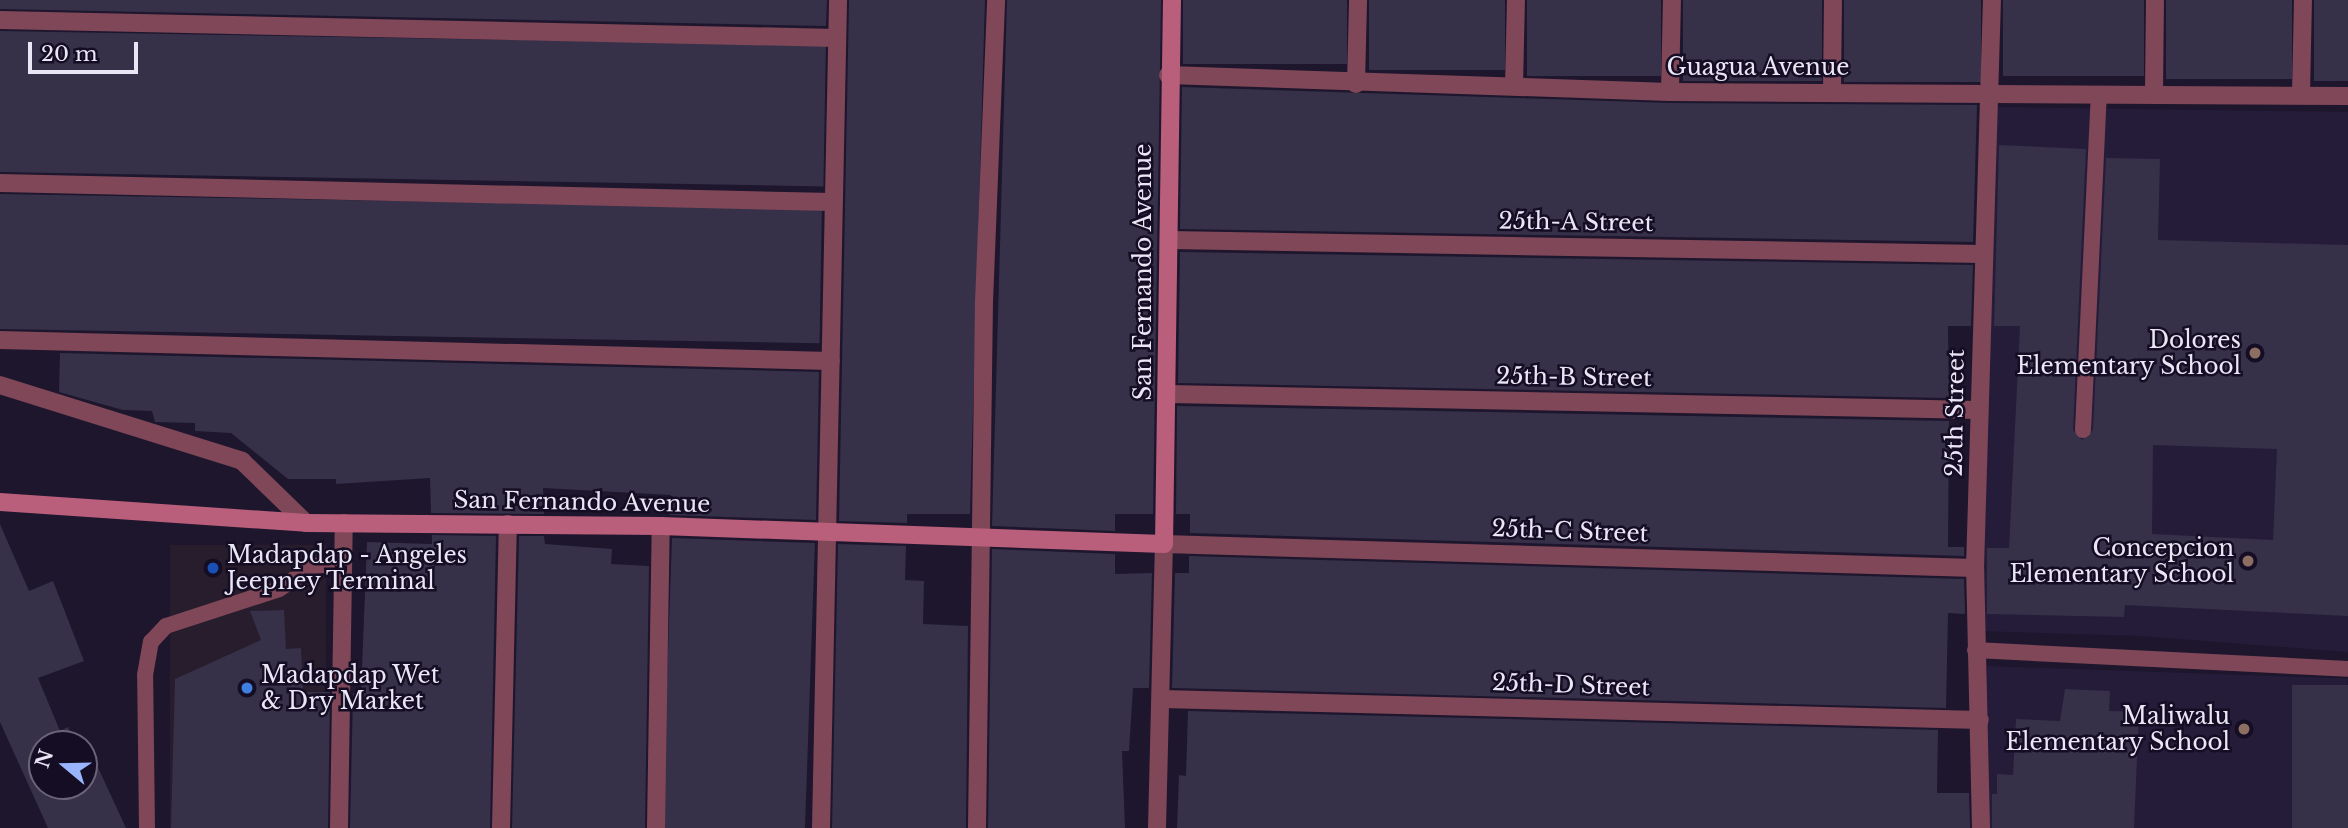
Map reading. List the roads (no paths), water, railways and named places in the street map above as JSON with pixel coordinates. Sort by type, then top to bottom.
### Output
[{"type":"main road","name":"San Fernando Avenue","points":[[0,502],[306,523],[661,526],[982,540],[1164,544],[1171,0]]},
{"type":"street","points":[[821,828],[838,0]]},
{"type":"street","points":[[977,828],[984,302],[996,0]]},
{"type":"street","points":[[1356,83],[1358,0]]},
{"type":"street","points":[[1514,86],[1516,0]]},
{"type":"street","points":[[1671,92],[1672,0]]},
{"type":"street","points":[[1832,92],[1833,0]]},
{"type":"street","name":"25th Street","points":[[1981,828],[1975,568],[1982,254],[1992,0]]},
{"type":"street","points":[[2154,92],[2155,0]]},
{"type":"street","points":[[2301,94],[2303,0]]},
{"type":"street","points":[[0,20],[836,38]]},
{"type":"street","name":"Guagua Avenue","points":[[1168,75],[1671,92],[2154,92],[2348,96]]},
{"type":"street","points":[[0,183],[832,202]]},
{"type":"street","name":"25th-A Street","points":[[1169,240],[1982,254]]},
{"type":"street","points":[[0,340],[831,361]]},
{"type":"street","points":[[0,385],[242,461],[306,523]]},
{"type":"street","name":"25th-B Street","points":[[1168,394],[1979,410]]},
{"type":"street","points":[[340,828],[344,523]]},
{"type":"street","points":[[501,828],[508,524]]},
{"type":"street","points":[[656,828],[661,526]]},
{"type":"street","name":"25th-C Street","points":[[1164,544],[1975,568]]},
{"type":"street","name":"San Fernando Avenue","points":[[1157,828],[1164,544]]},
{"type":"street","name":"25th-D Street","points":[[1161,699],[1980,720]]},
{"type":"lane","points":[[2083,430],[2099,94]]},
{"type":"lane","points":[[147,828],[145,675],[151,642],[166,626],[279,589],[314,566],[343,563]]},
{"type":"lane","points":[[1975,650],[2348,669]]},
{"type":"place","name":"Dolores Elementary School","points":[[2255,353]]},
{"type":"place","name":"Concepcion Elementary School","points":[[2248,561]]},
{"type":"place","name":"Madapdap - Angeles Jeepney Terminal","points":[[213,568]]},
{"type":"place","name":"Madapdap Wet & Dry Market","points":[[247,688]]},
{"type":"place","name":"Maliwalu Elementary School","points":[[2244,729]]}]
